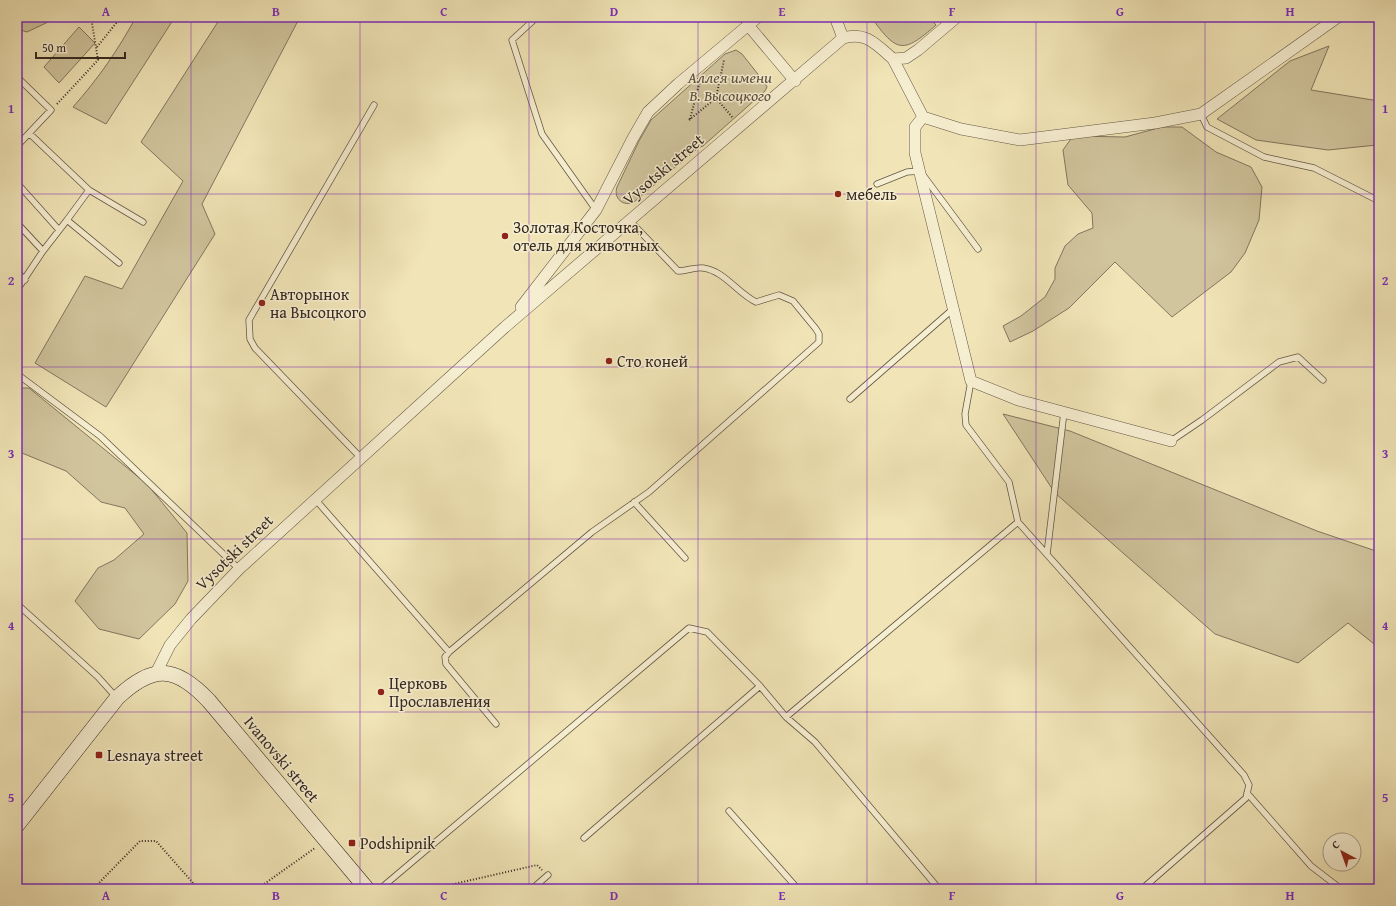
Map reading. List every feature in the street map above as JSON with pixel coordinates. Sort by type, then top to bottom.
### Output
[{"type":"main road","points":[[17,825],[117,698],[132,684],[145,676],[156,674]]},
{"type":"main road","name":"Ivanovski street","points":[[156,674],[174,675],[188,680],[198,689],[367,889]]},
{"type":"street","name":"Vysotski street","points":[[506,326],[596,210],[648,112],[728,42],[745,21],[758,17]]},
{"type":"street","points":[[835,17],[843,38],[854,35],[866,38],[894,59],[923,117],[961,129],[1020,140],[1155,123],[1201,114],[1338,17]]},
{"type":"street","points":[[894,59],[906,58],[918,50],[957,17]]},
{"type":"street","points":[[745,21],[795,81]]},
{"type":"street","name":"Vysotski street","points":[[156,674],[170,645],[191,619],[240,569],[315,499],[506,326],[629,220],[795,81],[843,38]]},
{"type":"street","points":[[923,117],[915,127],[915,153],[971,381],[1018,400],[1172,441]]},
{"type":"lane","points":[[537,17],[512,40],[542,134],[596,210]]},
{"type":"lane","points":[[17,77],[50,110],[30,134],[17,146]]},
{"type":"lane","points":[[361,458],[255,348],[250,340],[249,320],[374,105]]},
{"type":"lane","points":[[1201,114],[1207,127],[1264,157],[1314,168],[1379,201]]},
{"type":"lane","points":[[30,134],[89,190],[143,222]]},
{"type":"lane","points":[[877,184],[907,172],[920,171],[978,248]]},
{"type":"lane","points":[[17,184],[59,230]]},
{"type":"lane","points":[[17,290],[43,251],[89,190]]},
{"type":"lane","points":[[67,220],[119,263]]},
{"type":"lane","points":[[496,724],[446,664],[445,657],[449,652],[592,532],[649,492],[813,349],[819,342],[820,334],[793,301],[785,297],[771,296],[756,302],[749,299],[712,271],[698,268],[678,271],[629,220]]},
{"type":"lane","points":[[17,223],[43,251]]},
{"type":"lane","points":[[17,272],[24,280]]},
{"type":"lane","points":[[850,400],[953,310]]},
{"type":"lane","points":[[1172,441],[1279,362],[1298,357],[1323,380]]},
{"type":"lane","points":[[17,374],[100,436],[240,569]]},
{"type":"lane","points":[[971,381],[965,414],[966,425],[1009,482],[1018,522],[1244,776],[1249,785],[1246,798],[1142,889]]},
{"type":"lane","points":[[1047,554],[1064,412]]},
{"type":"lane","points":[[315,499],[449,652]]},
{"type":"lane","points":[[634,502],[685,558]]},
{"type":"lane","points":[[786,717],[1018,522]]},
{"type":"lane","points":[[17,604],[98,677],[117,698]]},
{"type":"lane","points":[[380,889],[689,628],[707,632],[760,686],[786,717],[815,742],[939,889]]},
{"type":"lane","points":[[584,838],[760,686]]},
{"type":"lane","points":[[1247,793],[1311,866],[1341,889]]},
{"type":"lane","points":[[729,811],[798,889]]},
{"type":"lane","points":[[532,889],[548,875]]},
{"type":"path","points":[[50,110],[98,60],[91,17]]},
{"type":"path","points":[[97,47],[121,17]]},
{"type":"path","points":[[704,62],[689,120],[716,98],[728,42]]},
{"type":"path","points":[[716,98],[741,127]]},
{"type":"path","points":[[257,889],[314,849],[324,839]]},
{"type":"path","points":[[93,889],[140,841],[156,841],[194,884],[206,889]]},
{"type":"path","points":[[432,889],[537,865],[548,875]]},
{"type":"green space","points":[[17,17],[49,17],[48,22],[27,32],[17,29]]},
{"type":"green space","points":[[136,17],[175,17],[106,124],[73,107],[107,64]]},
{"type":"green space","points":[[221,17],[300,17],[202,204],[215,234],[106,407],[35,363],[85,276],[122,289],[183,181],[141,142]]},
{"type":"green space","points":[[871,17],[929,17],[936,25],[916,41],[908,45],[901,45],[894,43],[887,38]]},
{"type":"green space","points":[[79,27],[95,43],[59,83],[44,67]]},
{"type":"green space","points":[[1329,46],[1311,90],[1379,101],[1379,147],[1377,145],[1328,150],[1256,140],[1217,119],[1290,61]]},
{"type":"green space","name":"Аллея имени В. Высоцкого","points":[[736,50],[742,54],[765,83],[767,87],[765,91],[703,146],[698,148],[634,202],[623,203],[620,201],[616,191],[617,187],[651,120],[725,54]]},
{"type":"green space","points":[[1162,127],[1182,127],[1216,152],[1251,167],[1262,187],[1259,220],[1245,253],[1231,272],[1172,317],[1115,262],[1069,308],[1033,331],[1010,342],[1003,326],[1021,316],[1045,297],[1055,279],[1055,268],[1065,246],[1078,234],[1093,228],[1092,213],[1068,185],[1063,150],[1073,136],[1125,137]]},
{"type":"green space","points":[[17,388],[29,388],[147,484],[187,533],[188,581],[175,604],[139,639],[99,629],[75,601],[98,568],[114,560],[144,534],[125,508],[101,502],[66,471],[17,451]]},
{"type":"green space","points":[[1003,414],[1070,431],[1317,531],[1379,552],[1379,648],[1348,623],[1298,663],[1215,634],[1055,493]]},
{"type":"place","name":"мебель","points":[[838,194]]},
{"type":"place","name":"Золотая Косточка, отель для животных","points":[[505,236]]},
{"type":"place","name":"Авторынок на Высоцкого","points":[[262,303]]},
{"type":"place","name":"Сто коней","points":[[609,361]]},
{"type":"place","name":"Церковь Прославления","points":[[381,692]]},
{"type":"place","name":"Lesnaya street","points":[[99,755]]},
{"type":"place","name":"Podshipnik","points":[[352,843]]}]
